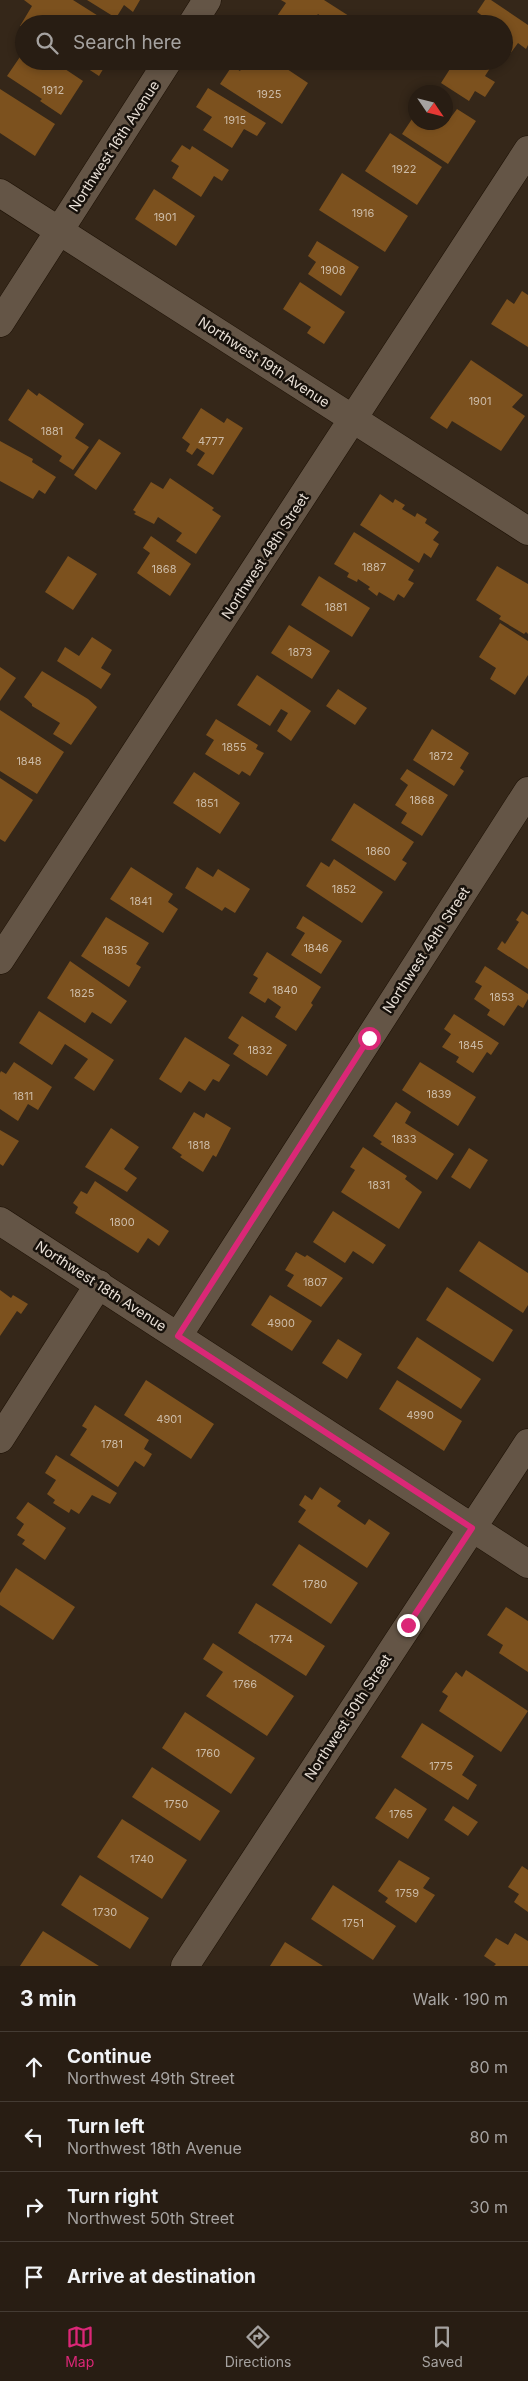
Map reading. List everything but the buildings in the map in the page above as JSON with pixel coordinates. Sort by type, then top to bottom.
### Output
[{"type":"street","points":[[198,15],[207,0]]},
{"type":"street","name":"Northwest 16th Avenue","points":[[0,323],[162,70]]},
{"type":"street","name":"Northwest 48th Street","points":[[0,960],[354,420],[528,150]]},
{"type":"street","name":"Northwest 19th Avenue","points":[[0,193],[528,531]]},
{"type":"street","name":"Northwest 49th Street","points":[[178,1336],[528,791]]},
{"type":"street","name":"Northwest 18th Avenue","points":[[0,1222],[99,1284],[528,1564]]},
{"type":"street","points":[[0,1439],[99,1284]]},
{"type":"street","name":"Northwest 50th Street","points":[[185,1966],[528,1443]]},
{"type":"route","points":[[369,1038],[178,1336],[472,1528],[408,1625]]}]
